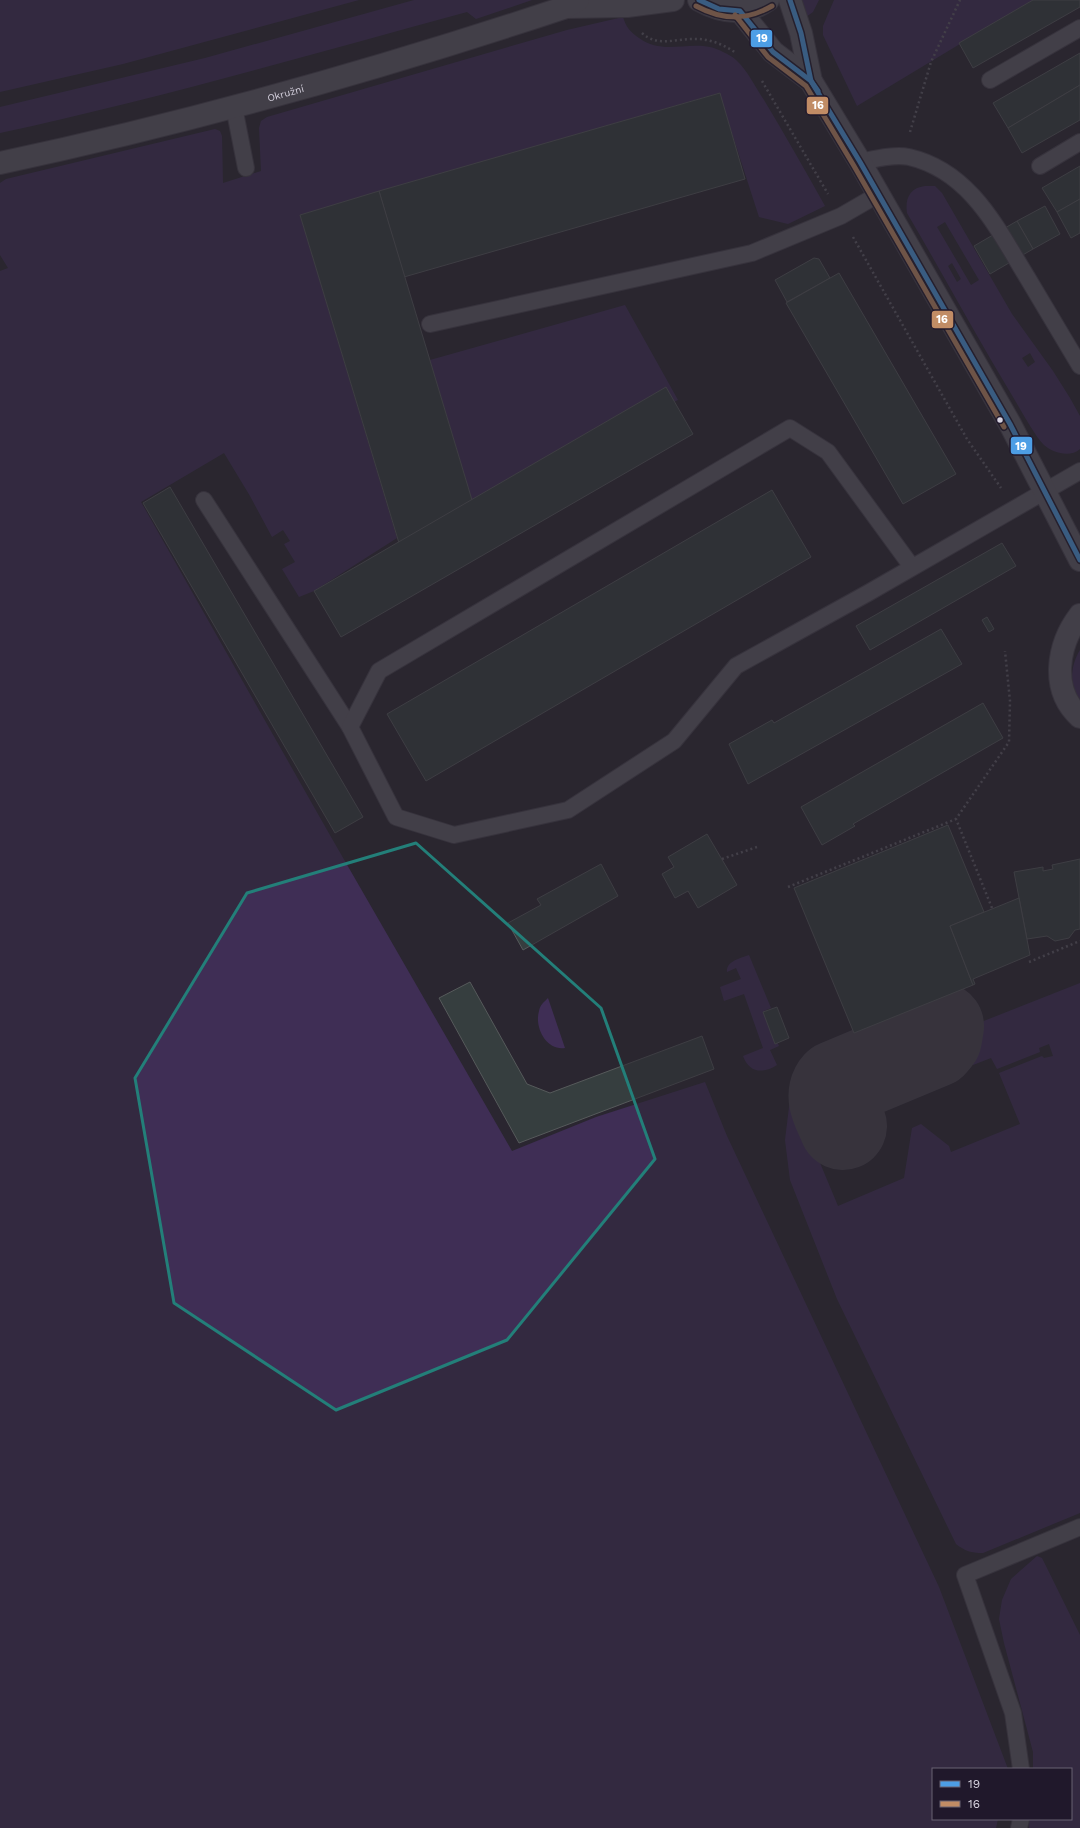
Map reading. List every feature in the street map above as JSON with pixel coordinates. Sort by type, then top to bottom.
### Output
[{"type":"street","name":"Okružní","points":[[0,163],[99,141],[234,107],[414,56],[572,4],[627,6],[673,0]]},
{"type":"street","points":[[699,0],[719,9],[740,11],[758,6],[768,0]]},
{"type":"street","points":[[790,0],[801,34],[811,81],[860,162],[1006,417],[1080,560]]},
{"type":"street","points":[[740,11],[773,52],[811,81]]},
{"type":"street","points":[[1080,615],[1073,624],[1060,661],[1060,680],[1065,698],[1080,717]]},
{"type":"lane","points":[[990,80],[1080,28]]},
{"type":"lane","points":[[234,107],[246,168]]},
{"type":"lane","points":[[1040,166],[1080,142]]},
{"type":"lane","points":[[860,162],[882,158],[908,156],[936,166],[961,183],[988,213],[1080,366]]},
{"type":"lane","points":[[430,324],[752,253],[841,216],[878,194]]},
{"type":"lane","points":[[350,727],[379,671],[790,428],[828,452],[912,567]]},
{"type":"lane","points":[[204,500],[350,727],[396,816],[454,835],[568,810],[674,741],[736,666],[1046,492],[1080,471]]},
{"type":"lane","points":[[1021,1768],[1012,1713],[965,1575],[1080,1527]]},
{"type":"path","points":[[908,156],[910,128],[931,62],[960,0]]},
{"type":"path","points":[[639,30],[645,36],[658,41],[672,42],[691,39],[704,40],[724,47],[738,55]]},
{"type":"path","points":[[759,75],[828,195]]},
{"type":"path","points":[[853,236],[967,439],[1003,490]]},
{"type":"path","points":[[788,887],[956,819],[1009,742],[1010,701],[1005,651]]},
{"type":"path","points":[[956,819],[992,908]]},
{"type":"path","points":[[722,859],[757,847]]},
{"type":"path","points":[[1029,962],[1080,942]]},
{"type":"highlighted area","points":[[416,843],[601,1008],[655,1159],[507,1340],[336,1410],[174,1303],[135,1078],[247,893]]},
{"type":"shaded area","points":[[0,0],[359,0],[123,64],[0,92]]},
{"type":"shaded area","points":[[414,0],[532,0],[476,19],[467,12],[176,91],[0,133],[0,107],[205,58]]},
{"type":"shaded area","points":[[800,0],[819,0],[813,12],[806,17]]},
{"type":"shaded area","points":[[834,0],[1033,0],[857,106],[823,35],[823,26]]},
{"type":"shaded area","points":[[623,17],[631,31],[649,44],[670,47],[702,46],[712,48],[732,57],[748,74],[825,206],[788,224],[759,217],[719,93],[300,215],[397,538],[314,591],[299,597],[282,569],[295,562],[284,544],[290,541],[283,530],[272,537],[250,496],[224,453],[141,502],[327,830],[512,1151],[596,1117],[705,1082],[727,1136],[939,1587],[1008,1768],[932,1768],[932,1820],[998,1820],[996,1828],[0,1828],[0,271],[8,268],[0,255],[0,183],[6,179],[215,129],[220,131],[222,136],[223,183],[261,171],[259,128],[261,121],[267,117],[567,30]]},
{"type":"shaded area","points":[[935,186],[942,193],[1012,314],[1053,371],[1070,398],[1080,416],[1080,449],[1076,452],[1067,454],[1057,452],[1048,448],[1040,441],[999,374],[907,213],[908,198],[912,191],[920,187]],"holes":[[[945,222],[979,280],[971,285],[937,227]],[[952,263],[961,279],[957,282],[948,266]],[[1030,353],[1035,362],[1028,367],[1022,358]]]},
{"type":"shaded area","points":[[625,305],[678,400],[674,402],[666,388],[472,500],[430,360]]},
{"type":"shaded area","points":[[1080,650],[1080,699],[1076,693],[1072,681],[1072,674]]},
{"type":"shaded area","points":[[749,955],[771,1008],[764,1011],[779,1046],[770,1050],[777,1065],[762,1071],[753,1069],[749,1066],[743,1056],[763,1048],[744,994],[724,1001],[720,987],[741,979],[736,968],[727,972],[727,968],[735,960]]},
{"type":"shaded area","points":[[1080,983],[1080,1513],[983,1553],[972,1552],[965,1550],[956,1544],[837,1299],[790,1180],[785,1140],[790,1099],[812,1089],[829,1130],[810,1139],[838,1206],[904,1178],[912,1128],[921,1124],[949,1146],[951,1152],[1020,1124],[999,1073],[1042,1056],[1044,1058],[1053,1056],[1049,1044],[1039,1048],[1040,1052],[997,1069],[991,1058],[973,1065],[965,1047],[966,1028]]},
{"type":"shaded area","points":[[548,998],[565,1048],[553,1046],[543,1037],[540,1031],[538,1024],[539,1011],[541,1005]]},
{"type":"shaded area","points":[[929,1061],[940,1065],[945,1077],[916,1089],[912,1083],[901,1087],[905,1099],[857,1119],[850,1103],[854,1092]]},
{"type":"shaded area","points":[[1037,1556],[1042,1558],[1080,1635],[1080,1828],[1029,1828],[1029,1820],[1072,1820],[1072,1768],[1033,1768],[1033,1752],[999,1619],[1002,1600],[1011,1579]]},
{"type":"building","points":[[1033,0],[1080,0],[1080,7],[973,68],[959,43]]},
{"type":"building","points":[[1080,53],[1080,85],[1008,128],[993,103]]},
{"type":"building","points":[[1080,85],[1080,120],[1022,153],[1008,128]]},
{"type":"building","points":[[720,93],[745,179],[404,277],[379,191]]},
{"type":"building","points":[[1080,166],[1080,199],[1057,212],[1042,188]]},
{"type":"building","points":[[379,191],[472,500],[399,543],[300,215]]},
{"type":"building","points":[[1080,199],[1080,233],[1071,238],[1057,212]]},
{"type":"building","points":[[1045,206],[1060,234],[1033,249],[1017,221]]},
{"type":"building","points":[[1017,221],[1033,249],[990,274],[974,246]]},
{"type":"building","points":[[814,258],[819,259],[830,278],[787,302],[775,280]]},
{"type":"building","points":[[839,273],[956,474],[903,504],[786,303]]},
{"type":"building","points":[[666,387],[693,434],[341,637],[314,591]]},
{"type":"building","points":[[170,487],[363,817],[335,833],[143,503]]},
{"type":"building","points":[[772,490],[811,557],[426,781],[387,714]]},
{"type":"building","points":[[1002,543],[1016,566],[870,650],[856,626]]},
{"type":"building","points":[[987,617],[994,629],[989,632],[982,620]]},
{"type":"building","points":[[941,629],[962,664],[748,784],[729,744],[772,720],[774,723]]},
{"type":"building","points":[[983,703],[1003,738],[853,824],[855,826],[822,845],[801,807]]},
{"type":"building","points":[[948,825],[984,912],[950,926],[973,985],[854,1033],[794,888]]},
{"type":"building","points":[[707,834],[737,885],[698,908],[688,891],[675,898],[662,874],[674,867],[668,857]]},
{"type":"building","points":[[1080,859],[1080,929],[1075,930],[1069,938],[1055,941],[1047,936],[1027,939],[1014,872],[1043,867],[1043,871],[1053,869],[1052,865]]},
{"type":"building","points":[[601,864],[618,896],[523,950],[508,923],[541,905],[537,899]]},
{"type":"building","points":[[1019,898],[1030,955],[973,979],[975,984],[973,985],[950,926]]},
{"type":"building","points":[[470,982],[527,1084],[550,1093],[702,1036],[714,1069],[519,1143],[439,998]]},
{"type":"building","points":[[777,1007],[789,1038],[775,1044],[763,1012]]},
{"type":"taxiway","points":[[843,1126],[833,1099],[834,1089],[837,1084],[933,1044],[938,1038],[940,1026]]},
{"type":"transit line","name":"19","points":[[699,0],[719,9],[740,11],[773,52],[811,81],[818,91]]},
{"type":"transit line","name":"19","points":[[790,0],[801,33],[811,81],[860,162],[1010,424],[1080,560]]},
{"type":"transit line","name":"16","points":[[696,6],[715,14],[734,17],[753,14],[772,6]]},
{"type":"transit line","name":"16","points":[[735,15],[768,57],[806,86],[854,166],[1004,427]]}]
